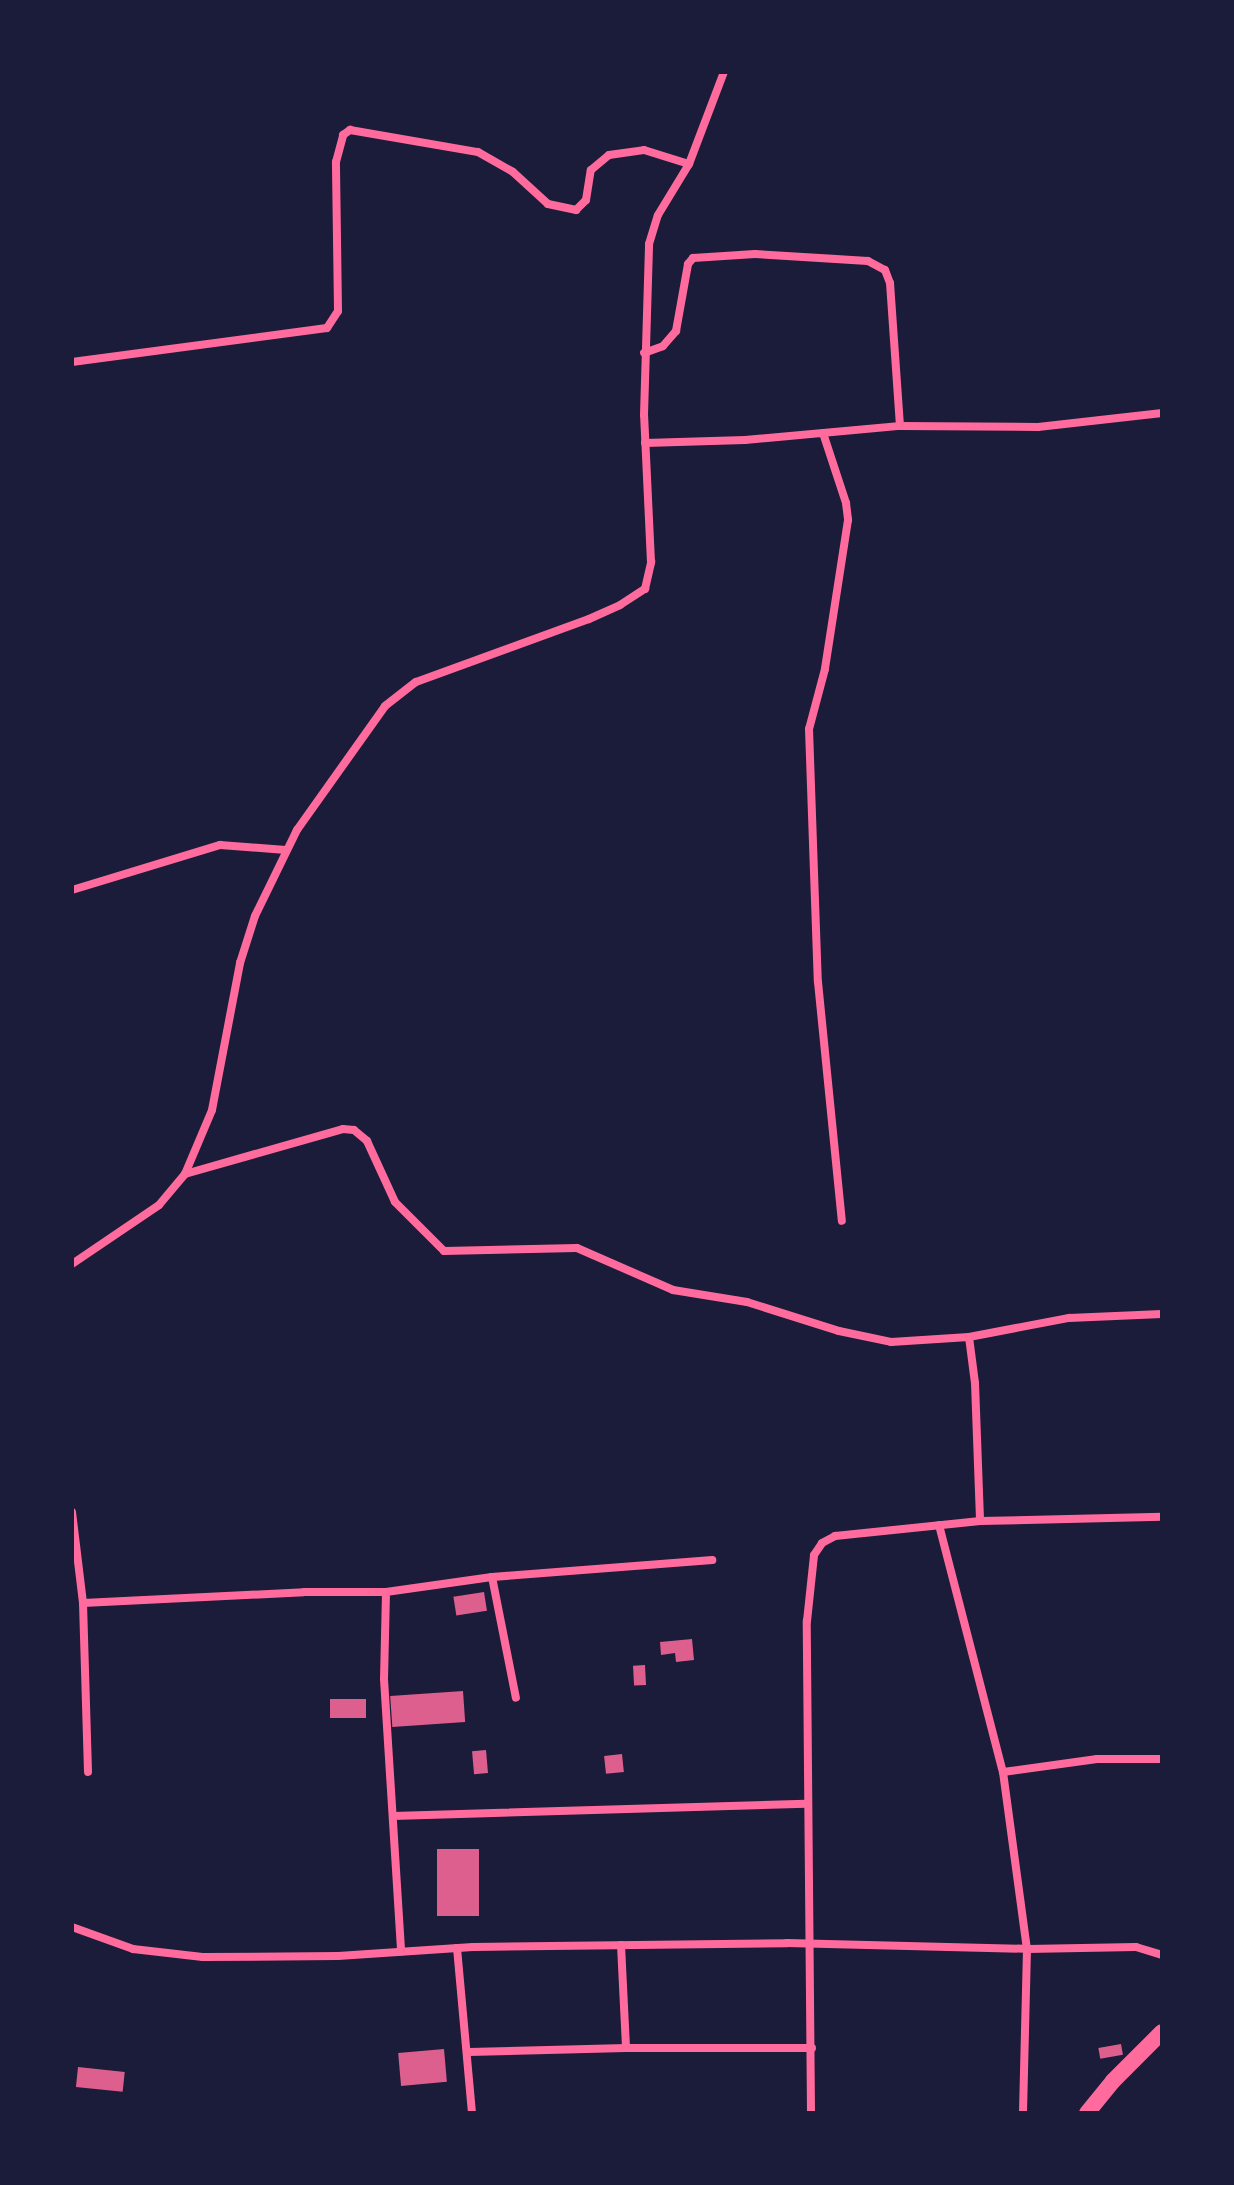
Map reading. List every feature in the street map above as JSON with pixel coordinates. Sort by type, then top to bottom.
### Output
[{"type":"main road","points":[[1087,2113],[1113,2081],[1162,2032]]},
{"type":"street","points":[[72,1264],[159,1205],[185,1174],[207,1126],[244,948],[255,916],[286,850],[344,760],[385,706],[406,687],[589,619],[645,589],[651,562],[644,353],[649,244],[658,215],[689,164],[724,72]]},
{"type":"street","points":[[72,362],[327,328],[338,311],[336,162],[343,135],[355,129],[478,152],[506,166],[548,204],[576,210],[586,200],[591,170],[609,155],[644,150],[689,164]]},
{"type":"street","points":[[644,353],[663,346],[676,331],[688,264],[693,258],[755,254],[868,261],[885,270],[890,283],[900,426]]},
{"type":"street","points":[[645,443],[900,426],[1038,427],[1162,413]]},
{"type":"street","points":[[823,433],[846,503],[848,520],[825,669],[809,729],[818,982],[842,1221]]},
{"type":"street","points":[[72,890],[220,845],[286,850]]},
{"type":"street","points":[[185,1174],[343,1129],[354,1130],[367,1141],[395,1202],[444,1251],[577,1248],[673,1290],[747,1302],[839,1331],[891,1342],[969,1337],[1069,1318],[1162,1314]]},
{"type":"street","points":[[969,1337],[975,1383],[980,1521]]},
{"type":"street","points":[[72,1512],[83,1603],[88,1772]]},
{"type":"street","points":[[811,2113],[811,1946],[806,1804],[807,1621],[814,1555],[822,1543],[835,1536],[980,1521],[1162,1517]]},
{"type":"street","points":[[939,1525],[1003,1772],[1027,1949],[1023,2113]]},
{"type":"street","points":[[83,1603],[304,1592],[386,1592],[492,1577],[712,1560]]},
{"type":"street","points":[[492,1577],[516,1698]]},
{"type":"street","points":[[386,1592],[384,1679],[401,1951]]},
{"type":"street","points":[[1003,1772],[1097,1759],[1162,1759]]},
{"type":"street","points":[[393,1816],[806,1804]]},
{"type":"street","points":[[72,1927],[133,1949],[203,1957],[338,1956],[457,1948],[787,1943],[1027,1949],[1136,1947],[1162,1955]]},
{"type":"street","points":[[621,1945],[626,2048]]},
{"type":"street","points":[[457,1948],[469,2052],[472,2113]]},
{"type":"street","points":[[469,2052],[812,2048]]},
{"type":"building","points":[[484,1592],[487,1611],[456,1616],[453,1597]]},
{"type":"building","points":[[692,1639],[694,1660],[676,1662],[675,1653],[661,1655],[660,1642]]},
{"type":"building","points":[[645,1665],[646,1685],[634,1686],[633,1666]]},
{"type":"building","points":[[463,1691],[465,1722],[392,1727],[390,1696]]},
{"type":"building","points":[[330,1699],[366,1699],[366,1718],[330,1718]]},
{"type":"building","points":[[486,1750],[488,1773],[474,1774],[472,1751]]},
{"type":"building","points":[[622,1754],[624,1772],[606,1774],[604,1756]]},
{"type":"building","points":[[437,1849],[479,1849],[479,1916],[437,1916]]},
{"type":"building","points":[[1121,2044],[1123,2055],[1100,2059],[1098,2048]]},
{"type":"building","points":[[444,2049],[447,2082],[401,2086],[398,2053]]},
{"type":"building","points":[[78,2067],[125,2072],[123,2092],[76,2087]]}]
